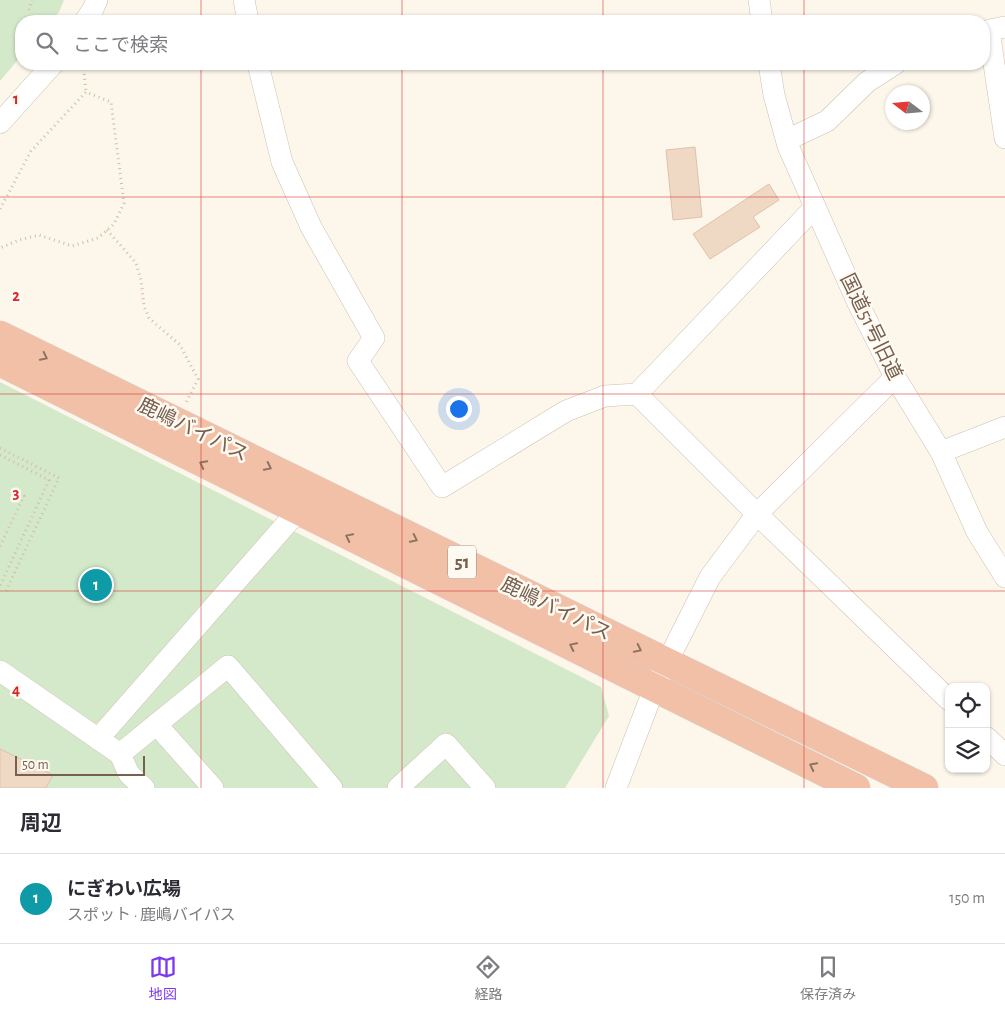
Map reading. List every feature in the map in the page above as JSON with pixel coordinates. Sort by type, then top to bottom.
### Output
[{"type":"highway","name":"鹿嶋バイパス","points":[[0,335],[661,675],[856,788]]},
{"type":"highway","name":"鹿嶋バイパス","points":[[0,362],[300,513],[661,675],[924,788]]},
{"type":"street","points":[[88,15],[97,0]]},
{"type":"street","points":[[244,0],[247,15]]},
{"type":"street","points":[[759,0],[761,15]]},
{"type":"street","points":[[993,29],[1005,138]]},
{"type":"street","points":[[0,123],[48,70]]},
{"type":"street","points":[[259,70],[282,162],[311,228],[374,338],[358,361],[442,486],[566,411],[605,396],[637,394],[815,207]]},
{"type":"street","name":"国道51号旧道","points":[[769,70],[787,140],[857,300],[895,378],[941,452],[977,532],[1002,565]]},
{"type":"street","points":[[787,140],[827,121],[867,82],[886,70]]},
{"type":"street","points":[[616,788],[661,675],[710,578],[757,514],[895,378]]},
{"type":"street","points":[[637,394],[757,514],[945,696]]},
{"type":"street","points":[[941,452],[1005,427]]},
{"type":"street","points":[[98,739],[289,521],[300,513]]},
{"type":"street","points":[[120,754],[228,666],[332,788]]},
{"type":"street","points":[[0,671],[120,754],[129,774],[144,788]]},
{"type":"street","points":[[156,724],[213,788]]},
{"type":"street","points":[[990,741],[1005,755]]},
{"type":"street","points":[[398,788],[446,744],[485,788]]},
{"type":"path","points":[[29,10],[32,0]]},
{"type":"path","points":[[0,209],[31,150],[86,92],[84,70]]},
{"type":"path","points":[[0,248],[19,240],[39,235],[72,246],[98,238],[114,224],[124,203],[112,102],[86,92]]},
{"type":"path","points":[[107,230],[136,263],[141,280],[144,306],[149,318],[180,345],[198,379],[184,408]]},
{"type":"path","points":[[0,448],[59,478],[5,593]]},
{"type":"path","points":[[0,455],[49,480],[0,586]]},
{"type":"path","points":[[0,546],[24,496],[17,493]]},
{"type":"green space","points":[[0,0],[64,0],[56,15],[15,15],[15,63],[0,81]]},
{"type":"green space","points":[[0,382],[601,687],[609,716],[565,788],[0,788]]},
{"type":"building","points":[[695,147],[702,217],[673,220],[666,150]]},
{"type":"building","points":[[769,184],[779,200],[753,217],[760,227],[710,259],[693,234]]},
{"type":"building","points":[[0,749],[53,775],[46,788],[0,788]]},
{"type":"place","name":"にぎわい広場","points":[[96,585]]}]
